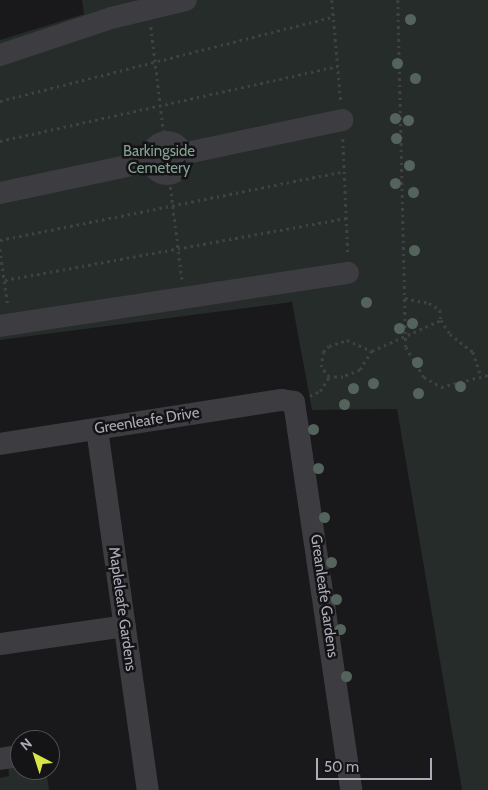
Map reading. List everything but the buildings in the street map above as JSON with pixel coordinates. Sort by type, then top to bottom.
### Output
[{"type":"street","points":[[0,55],[149,9],[186,0]]},
{"type":"street","points":[[174,148],[179,169],[169,174],[160,172],[151,160],[153,151],[342,120]]},
{"type":"street","points":[[0,193],[151,160]]},
{"type":"street","points":[[6,325],[348,273]]},
{"type":"street","name":"Greenleafe Drive","points":[[0,444],[282,400],[294,402]]},
{"type":"street","name":"Greanleafe Gardens","points":[[294,402],[351,790]]},
{"type":"street","name":"Mapleleafe Gardens","points":[[96,429],[148,790]]},
{"type":"street","points":[[0,644],[125,626]]},
{"type":"path","points":[[398,0],[406,298],[404,338],[416,367],[432,383],[441,387],[488,376]]},
{"type":"path","points":[[149,9],[161,105],[174,148]]},
{"type":"path","points":[[0,101],[334,17]]},
{"type":"path","points":[[0,141],[338,66]]},
{"type":"path","points":[[0,240],[344,171]]},
{"type":"path","points":[[169,174],[184,298]]},
{"type":"path","points":[[4,280],[346,218]]},
{"type":"path","points":[[0,249],[4,280],[6,325]]},
{"type":"path","points":[[406,298],[437,307],[441,320],[450,334],[473,352],[481,378]]},
{"type":"path","points":[[329,377],[343,377],[360,370],[372,351],[441,320]]},
{"type":"path","points":[[329,377],[321,366],[320,359],[329,346],[347,340],[356,341],[372,351]]},
{"type":"path","points":[[320,391],[329,377]]},
{"type":"green space","name":"Barkingside Cemetery","points":[[82,0],[488,0],[488,790],[462,790],[397,409],[312,410],[292,302],[0,340],[0,40],[84,14]]},
{"type":"green space","points":[[8,765],[10,765],[10,780],[48,780],[49,790],[0,790],[0,778],[9,776]]}]
